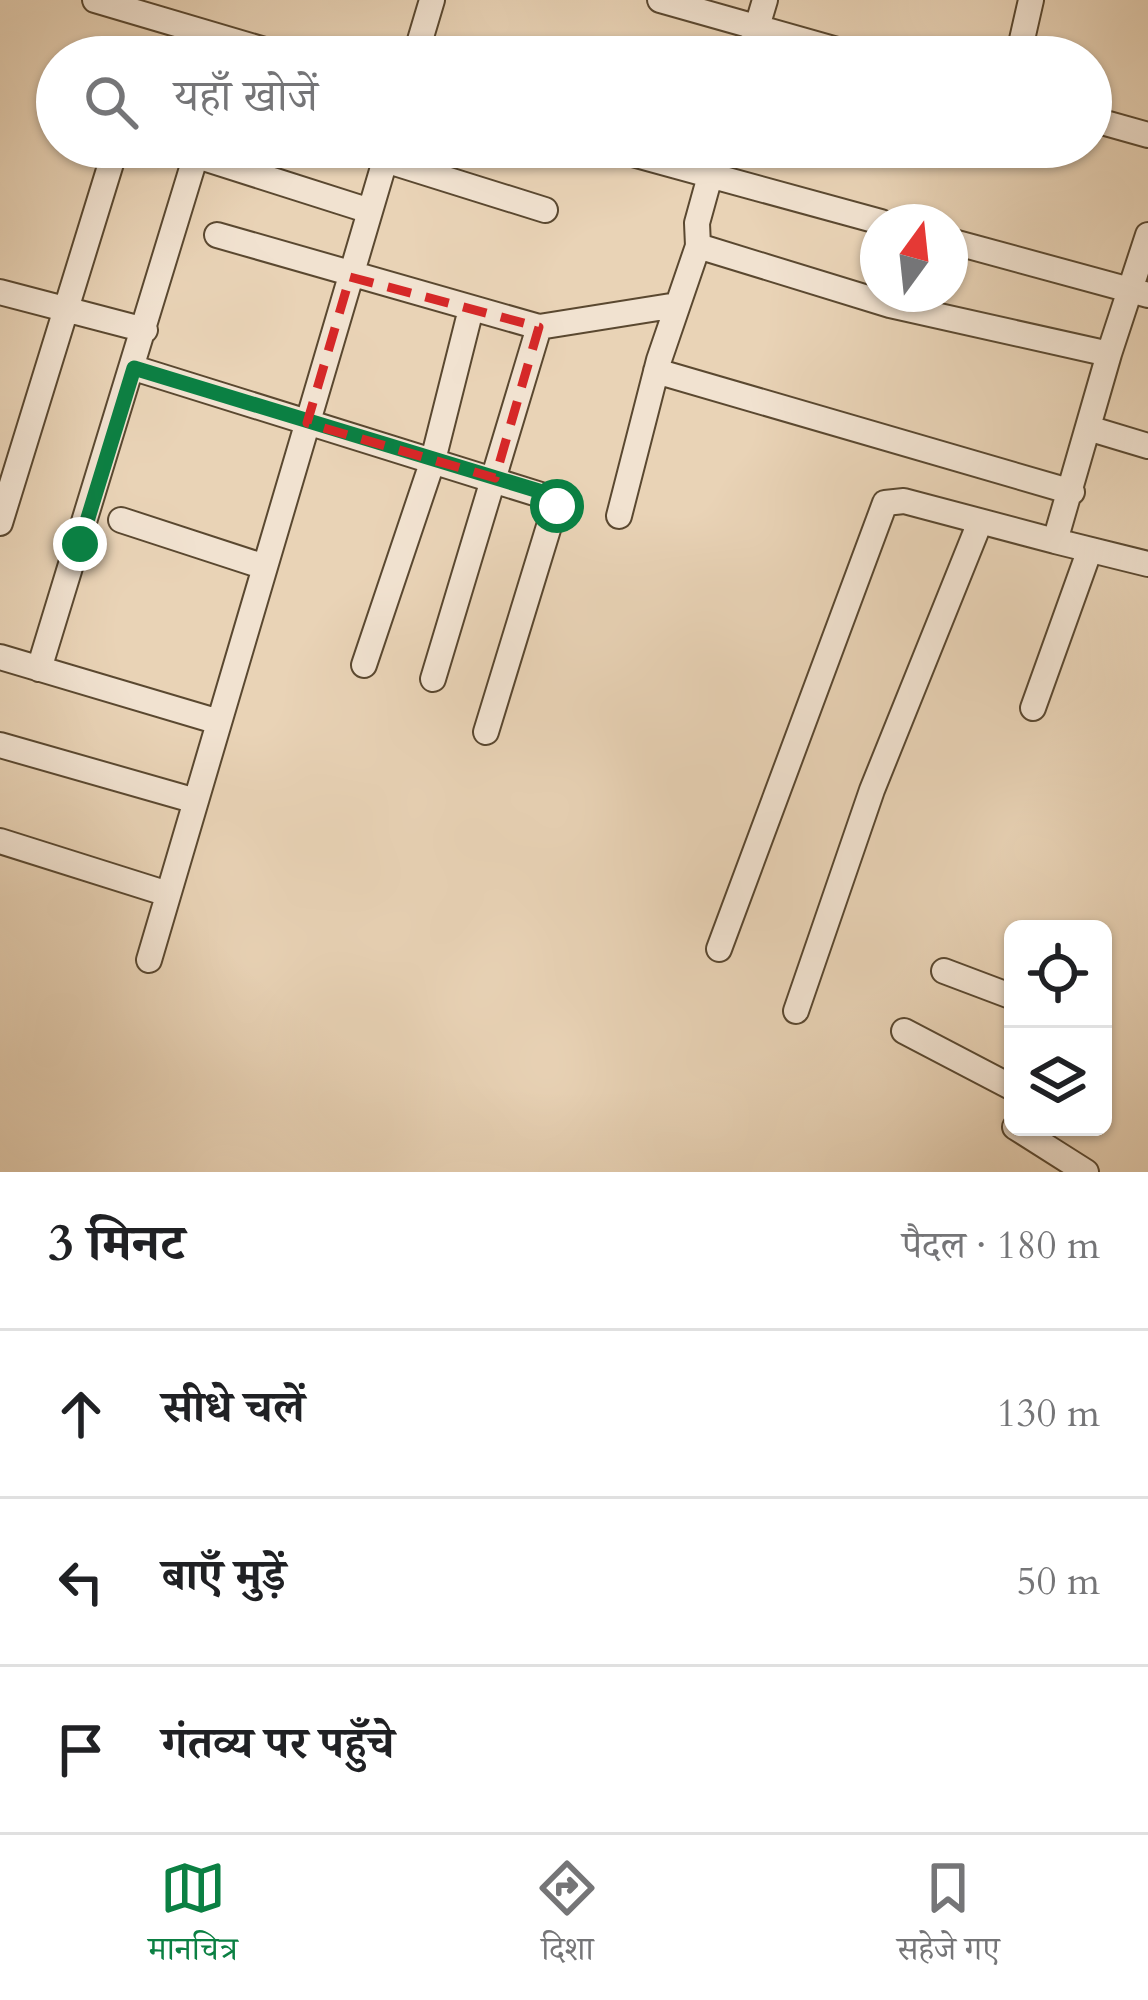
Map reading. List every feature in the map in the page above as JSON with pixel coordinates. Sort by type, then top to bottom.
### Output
[{"type":"street","points":[[95,0],[217,36]]},
{"type":"street","points":[[421,36],[432,0]]},
{"type":"street","points":[[661,0],[783,36]]},
{"type":"street","points":[[755,36],[765,0]]},
{"type":"street","points":[[1023,36],[1031,0]]},
{"type":"street","points":[[1112,125],[1148,135]]},
{"type":"street","points":[[0,523],[110,168]]},
{"type":"street","points":[[39,669],[192,168]]},
{"type":"street","points":[[236,168],[370,211]]},
{"type":"street","points":[[149,960],[383,168]]},
{"type":"street","points":[[428,168],[544,210]]},
{"type":"street","points":[[684,168],[860,216]]},
{"type":"street","points":[[619,516],[656,371],[698,246],[711,168]]},
{"type":"street","points":[[218,235],[350,277],[538,327],[677,305]]},
{"type":"street","points":[[1055,541],[1109,354],[1140,293],[1148,235]]},
{"type":"street","points":[[698,246],[890,305],[1109,354]]},
{"type":"street","points":[[968,246],[1140,293]]},
{"type":"street","points":[[0,292],[146,330]]},
{"type":"street","points":[[364,665],[433,460],[471,309]]},
{"type":"street","points":[[433,680],[538,327]]},
{"type":"street","points":[[134,368],[552,495],[557,506],[487,732]]},
{"type":"street","points":[[656,371],[1072,492]]},
{"type":"street","points":[[1088,428],[1148,446]]},
{"type":"street","points":[[718,949],[886,503],[904,501],[1148,564]]},
{"type":"street","points":[[121,520],[265,567]]},
{"type":"street","points":[[796,1011],[872,790],[980,522]]},
{"type":"street","points":[[1034,708],[1089,552]]},
{"type":"street","points":[[0,657],[219,722]]},
{"type":"street","points":[[0,745],[196,801]]},
{"type":"street","points":[[0,842],[168,894]]},
{"type":"street","points":[[944,971],[1004,994]]},
{"type":"street","points":[[904,1031],[1004,1086]]},
{"type":"street","points":[[1030,1136],[1086,1172]]},
{"type":"highlighted area","points":[[350,277],[539,327],[495,478],[307,423]]},
{"type":"route","points":[[80,544],[134,368],[552,495],[557,506]]}]
